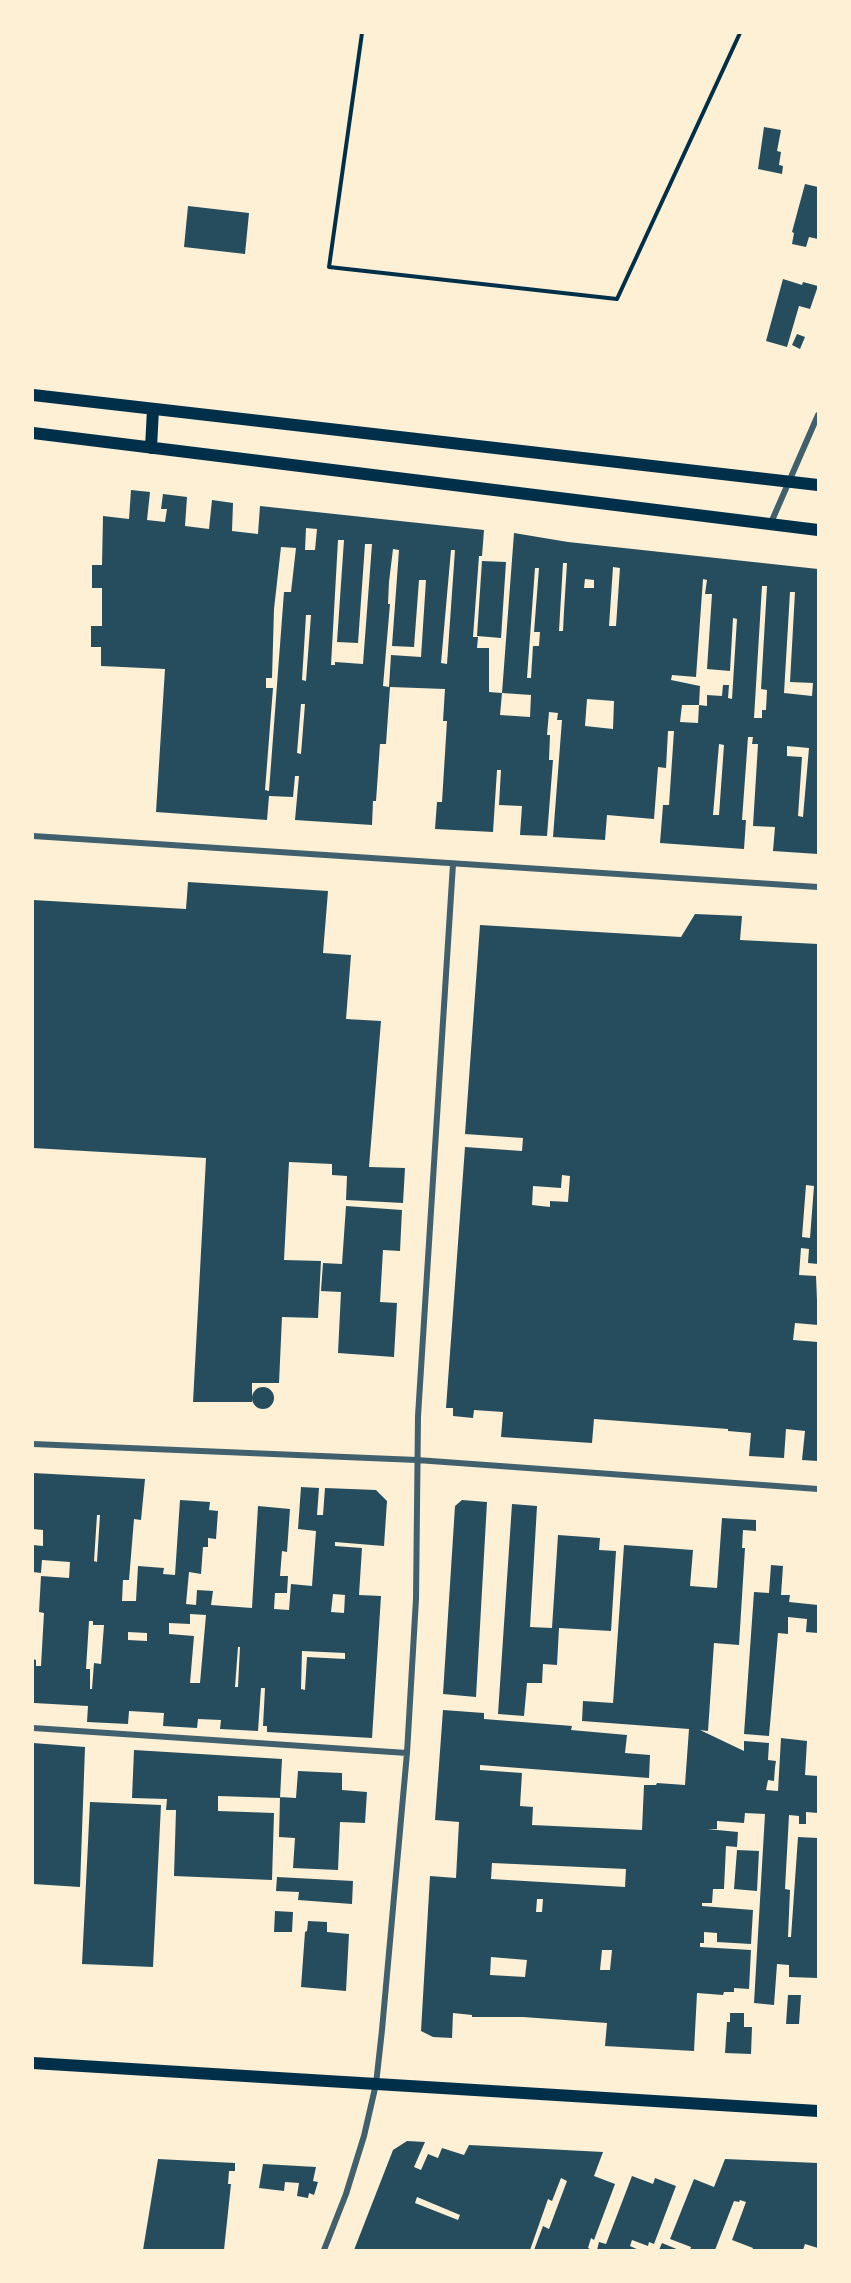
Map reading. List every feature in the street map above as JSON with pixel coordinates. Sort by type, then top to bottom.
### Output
[{"type":"main road","points":[[33,395],[818,485]]},
{"type":"main road","points":[[151,448],[153,409]]},
{"type":"main road","points":[[33,433],[818,530]]},
{"type":"main road","points":[[33,2063],[818,2111]]},
{"type":"street","points":[[770,525],[818,415]]},
{"type":"street","points":[[33,836],[818,887]]},
{"type":"street","points":[[324,2250],[349,2184],[364,2136],[376,2084],[406,1753],[416,1599],[418,1416],[453,864]]},
{"type":"street","points":[[33,1444],[417,1460],[818,1489]]},
{"type":"street","points":[[33,1728],[406,1753]]},
{"type":"path","points":[[362,33],[329,267],[617,299],[740,33]]},
{"type":"building","points":[[764,127],[781,130],[777,151],[781,152],[779,165],[783,166],[782,174],[758,169]]},
{"type":"building","points":[[805,184],[818,187],[818,239],[809,237],[806,247],[792,244],[794,233],[792,232]]},
{"type":"building","points":[[188,206],[249,213],[245,254],[184,247]]},
{"type":"building","points":[[783,279],[802,285],[803,282],[818,286],[810,309],[799,306],[787,347],[766,341]]},
{"type":"building","points":[[797,334],[805,337],[800,349],[792,345]]},
{"type":"building","points":[[131,490],[150,492],[147,520],[165,522],[167,509],[161,509],[163,494],[187,497],[185,526],[209,529],[212,500],[233,503],[232,531],[258,534],[260,506],[484,530],[482,556],[479,556],[473,637],[478,637],[477,648],[489,648],[489,692],[502,693],[514,533],[568,542],[818,569],[818,854],[773,851],[775,827],[753,826],[758,744],[752,744],[753,737],[748,737],[742,820],[746,820],[744,849],[660,843],[663,805],[669,805],[674,731],[668,731],[666,768],[658,767],[654,819],[607,815],[605,840],[553,837],[562,720],[557,720],[558,713],[549,712],[547,735],[550,735],[549,760],[553,760],[547,836],[520,835],[522,806],[499,805],[501,770],[497,770],[493,832],[435,829],[437,802],[442,802],[447,721],[443,721],[445,689],[390,687],[386,744],[380,744],[372,825],[295,820],[299,776],[295,776],[293,797],[269,796],[267,820],[156,812],[165,669],[101,666],[101,647],[91,647],[91,626],[102,626],[102,588],[92,588],[92,565],[102,565],[103,516],[129,519]],"holes":[[[306,528],[317,529],[315,550],[305,550]],[[338,540],[344,540],[337,642],[358,643],[365,544],[372,544],[363,664],[335,662],[335,665],[331,665]],[[281,547],[296,548],[291,592],[284,592],[269,791],[265,790],[273,688],[266,688],[266,678],[272,678],[274,609]],[[393,549],[399,550],[392,646],[414,647],[419,580],[426,580],[421,657],[391,655],[389,687],[383,686],[390,604],[388,604],[389,582]],[[451,550],[455,550],[447,664],[441,663]],[[563,563],[567,563],[563,631],[559,631]],[[613,567],[620,568],[616,626],[609,626]],[[535,568],[539,568],[534,632],[540,632],[539,646],[533,646],[531,678],[527,678]],[[585,579],[594,580],[594,588],[584,588]],[[703,579],[707,580],[705,594],[712,594],[707,669],[730,671],[733,618],[737,619],[732,699],[728,698],[729,685],[723,685],[722,696],[707,695],[707,706],[699,705],[700,686],[671,680],[672,675],[696,677]],[[762,586],[767,586],[761,689],[767,690],[766,710],[762,710],[762,718],[754,718]],[[790,592],[795,592],[790,682],[813,683],[812,696],[784,693]],[[306,615],[311,615],[306,681],[302,680]],[[502,693],[531,695],[530,717],[500,715]],[[587,699],[614,701],[613,729],[585,726]],[[301,704],[305,704],[301,754],[297,753]],[[682,705],[699,705],[698,723],[680,722]],[[719,744],[724,745],[719,815],[713,815]],[[787,746],[809,748],[803,817],[798,816],[802,757],[787,756]]]},
{"type":"building","points":[[482,561],[506,562],[501,638],[477,636]]},
{"type":"building","points":[[188,882],[328,891],[323,953],[351,955],[346,1019],[381,1021],[369,1167],[405,1168],[403,1203],[346,1200],[347,1176],[332,1175],[332,1164],[289,1162],[284,1260],[321,1261],[318,1318],[282,1317],[279,1383],[252,1383],[252,1402],[193,1402],[206,1158],[33,1148],[33,900],[186,909]]},
{"type":"building","points":[[695,914],[742,916],[740,940],[818,944],[818,1264],[808,1263],[809,1249],[801,1248],[799,1275],[816,1276],[818,1325],[795,1323],[793,1340],[818,1342],[818,1461],[802,1460],[805,1431],[786,1429],[784,1458],[749,1456],[751,1433],[728,1431],[728,1429],[594,1419],[592,1443],[501,1437],[503,1412],[474,1410],[473,1418],[453,1416],[453,1408],[446,1408],[465,1147],[522,1151],[523,1138],[465,1134],[480,925],[681,937]],"holes":[[[562,1175],[570,1176],[568,1202],[550,1201],[550,1207],[532,1205],[533,1186],[561,1188]],[[806,1185],[814,1186],[810,1238],[802,1237]]]},
{"type":"building","points":[[346,1206],[402,1210],[400,1251],[383,1250],[380,1302],[397,1303],[394,1357],[338,1353],[341,1292],[321,1291],[323,1263],[342,1264]]},
{"type":"building","points":[[263,1387],[271,1390],[274,1398],[271,1406],[263,1409],[255,1406],[252,1398],[255,1390]]},
{"type":"building","points":[[33,1473],[145,1479],[141,1520],[134,1519],[129,1580],[123,1580],[122,1601],[136,1601],[138,1566],[164,1568],[163,1574],[175,1575],[180,1500],[210,1502],[209,1510],[218,1511],[216,1539],[208,1538],[208,1547],[203,1547],[201,1574],[189,1572],[186,1604],[196,1605],[197,1590],[213,1591],[211,1605],[252,1608],[258,1506],[290,1509],[287,1552],[282,1551],[280,1576],[288,1576],[287,1593],[275,1593],[274,1609],[289,1610],[291,1584],[312,1586],[316,1531],[298,1529],[301,1487],[319,1488],[317,1515],[323,1515],[325,1488],[376,1490],[387,1501],[384,1546],[335,1542],[335,1546],[362,1548],[359,1595],[381,1596],[372,1738],[267,1732],[267,1726],[263,1726],[265,1688],[261,1688],[258,1731],[220,1729],[221,1720],[198,1719],[197,1728],[163,1726],[164,1713],[129,1711],[128,1724],[87,1722],[88,1706],[34,1703],[33,1659],[36,1660],[36,1666],[41,1666],[44,1613],[39,1612],[41,1576],[69,1578],[70,1562],[42,1560],[41,1573],[33,1572],[33,1545],[43,1546],[43,1530],[33,1529]],"holes":[[[97,1515],[100,1515],[97,1562],[94,1561]],[[333,1594],[345,1595],[344,1613],[331,1612]],[[190,1614],[206,1615],[200,1683],[190,1683],[194,1636],[169,1634],[169,1623],[190,1624]],[[89,1621],[93,1621],[93,1625],[104,1625],[101,1664],[94,1663],[92,1689],[90,1689],[90,1669],[86,1669]],[[128,1632],[147,1633],[147,1641],[128,1640]],[[238,1647],[240,1647],[238,1687],[235,1687]],[[302,1651],[345,1653],[345,1659],[307,1657],[305,1690],[301,1689]]]},
{"type":"building","points":[[462,1500],[487,1502],[476,1697],[443,1694],[455,1506]]},
{"type":"building","points":[[512,1504],[537,1506],[530,1627],[552,1628],[558,1535],[600,1538],[599,1550],[616,1551],[611,1631],[559,1628],[557,1665],[543,1664],[542,1683],[527,1683],[524,1716],[498,1714]]},
{"type":"building","points":[[722,1518],[756,1520],[756,1531],[743,1530],[742,1548],[745,1548],[739,1645],[714,1643],[708,1731],[700,1730],[744,1751],[744,1741],[769,1743],[768,1760],[776,1761],[774,1781],[768,1780],[766,1790],[778,1791],[781,1738],[807,1741],[805,1775],[818,1776],[818,1813],[806,1812],[806,1824],[799,1824],[799,1816],[789,1815],[785,1889],[790,1890],[788,1937],[791,1937],[798,1837],[818,1838],[818,1978],[789,1977],[789,1965],[777,1964],[774,2005],[754,2003],[765,1814],[745,1813],[744,1823],[717,1821],[717,1829],[707,1829],[738,1832],[737,1847],[726,1846],[724,1889],[713,1889],[712,1903],[702,1903],[702,1906],[753,1910],[751,1944],[717,1942],[717,1933],[704,1932],[704,1943],[700,1943],[700,1947],[751,1950],[749,1989],[734,1988],[734,1992],[724,1992],[723,1995],[697,1993],[694,2051],[605,2046],[607,2023],[523,2017],[472,2017],[472,2015],[453,2013],[452,2038],[433,2037],[421,2031],[430,1876],[456,1878],[459,1822],[435,1820],[443,1710],[484,1713],[484,1719],[572,1726],[571,1730],[627,1735],[625,1753],[650,1755],[649,1778],[480,1765],[480,1770],[522,1773],[520,1806],[533,1807],[532,1825],[642,1830],[644,1785],[656,1785],[657,1783],[685,1785],[689,1729],[582,1721],[583,1701],[613,1703],[624,1545],[693,1550],[690,1586],[717,1588]],"holes":[[[492,1863],[626,1869],[625,1887],[491,1879]],[[537,1899],[543,1899],[542,1912],[536,1912]],[[602,1950],[612,1950],[610,1970],[600,1970]],[[491,1957],[527,1960],[525,1977],[490,1975]]]},
{"type":"building","points":[[771,1565],[783,1566],[781,1595],[790,1595],[789,1602],[818,1605],[818,1633],[806,1632],[807,1619],[788,1617],[788,1634],[778,1633],[769,1736],[744,1734],[754,1592],[769,1593]]},
{"type":"building","points":[[33,1743],[85,1747],[80,1887],[33,1884]]},
{"type":"building","points":[[134,1750],[282,1759],[280,1798],[218,1796],[218,1811],[274,1813],[272,1880],[174,1876],[176,1810],[166,1810],[167,1799],[132,1798]]},
{"type":"building","points":[[298,1771],[342,1773],[342,1790],[367,1792],[365,1823],[340,1822],[338,1870],[293,1868],[295,1838],[279,1837],[280,1797],[296,1798]]},
{"type":"building","points":[[90,1802],[161,1805],[153,1967],[82,1964]]},
{"type":"building","points":[[737,1850],[759,1851],[757,1891],[734,1889]]},
{"type":"building","points":[[277,1877],[353,1881],[352,1904],[298,1900],[299,1892],[276,1891]]},
{"type":"building","points":[[275,1911],[293,1912],[292,1932],[274,1932]]},
{"type":"building","points":[[308,1921],[327,1922],[327,1932],[349,1934],[346,1991],[301,1987],[305,1932]]},
{"type":"building","points":[[788,1995],[801,1995],[799,2024],[786,2024]]},
{"type":"building","points":[[730,2013],[744,2013],[744,2027],[752,2027],[751,2054],[725,2053],[727,2022],[730,2022]]},
{"type":"building","points":[[407,2141],[425,2142],[414,2167],[421,2170],[428,2154],[438,2158],[442,2148],[464,2155],[469,2145],[603,2152],[594,2176],[615,2184],[594,2240],[591,2238],[588,2248],[592,2250],[534,2250],[543,2226],[549,2229],[567,2181],[561,2178],[552,2201],[548,2199],[530,2250],[354,2250],[393,2150]],"holes":[[[417,2197],[460,2215],[458,2220],[415,2203]]]},
{"type":"building","points":[[158,2159],[235,2163],[235,2171],[229,2171],[228,2184],[231,2184],[224,2250],[143,2250]]},
{"type":"building","points":[[725,2159],[818,2163],[818,2248],[805,2244],[803,2250],[752,2250],[753,2248],[732,2240],[746,2202],[740,2200],[739,2202],[734,2201],[715,2250],[690,2250],[691,2247],[670,2239],[694,2179],[714,2187]]},
{"type":"building","points":[[263,2164],[316,2167],[313,2181],[318,2182],[314,2195],[309,2193],[308,2198],[297,2196],[299,2183],[285,2182],[284,2191],[259,2188]]},
{"type":"building","points":[[632,2176],[653,2184],[655,2178],[676,2186],[654,2244],[649,2242],[648,2246],[632,2240],[630,2246],[639,2250],[597,2250],[599,2242],[606,2244]]},
{"type":"building","points":[[662,2243],[679,2250],[659,2250]]}]
